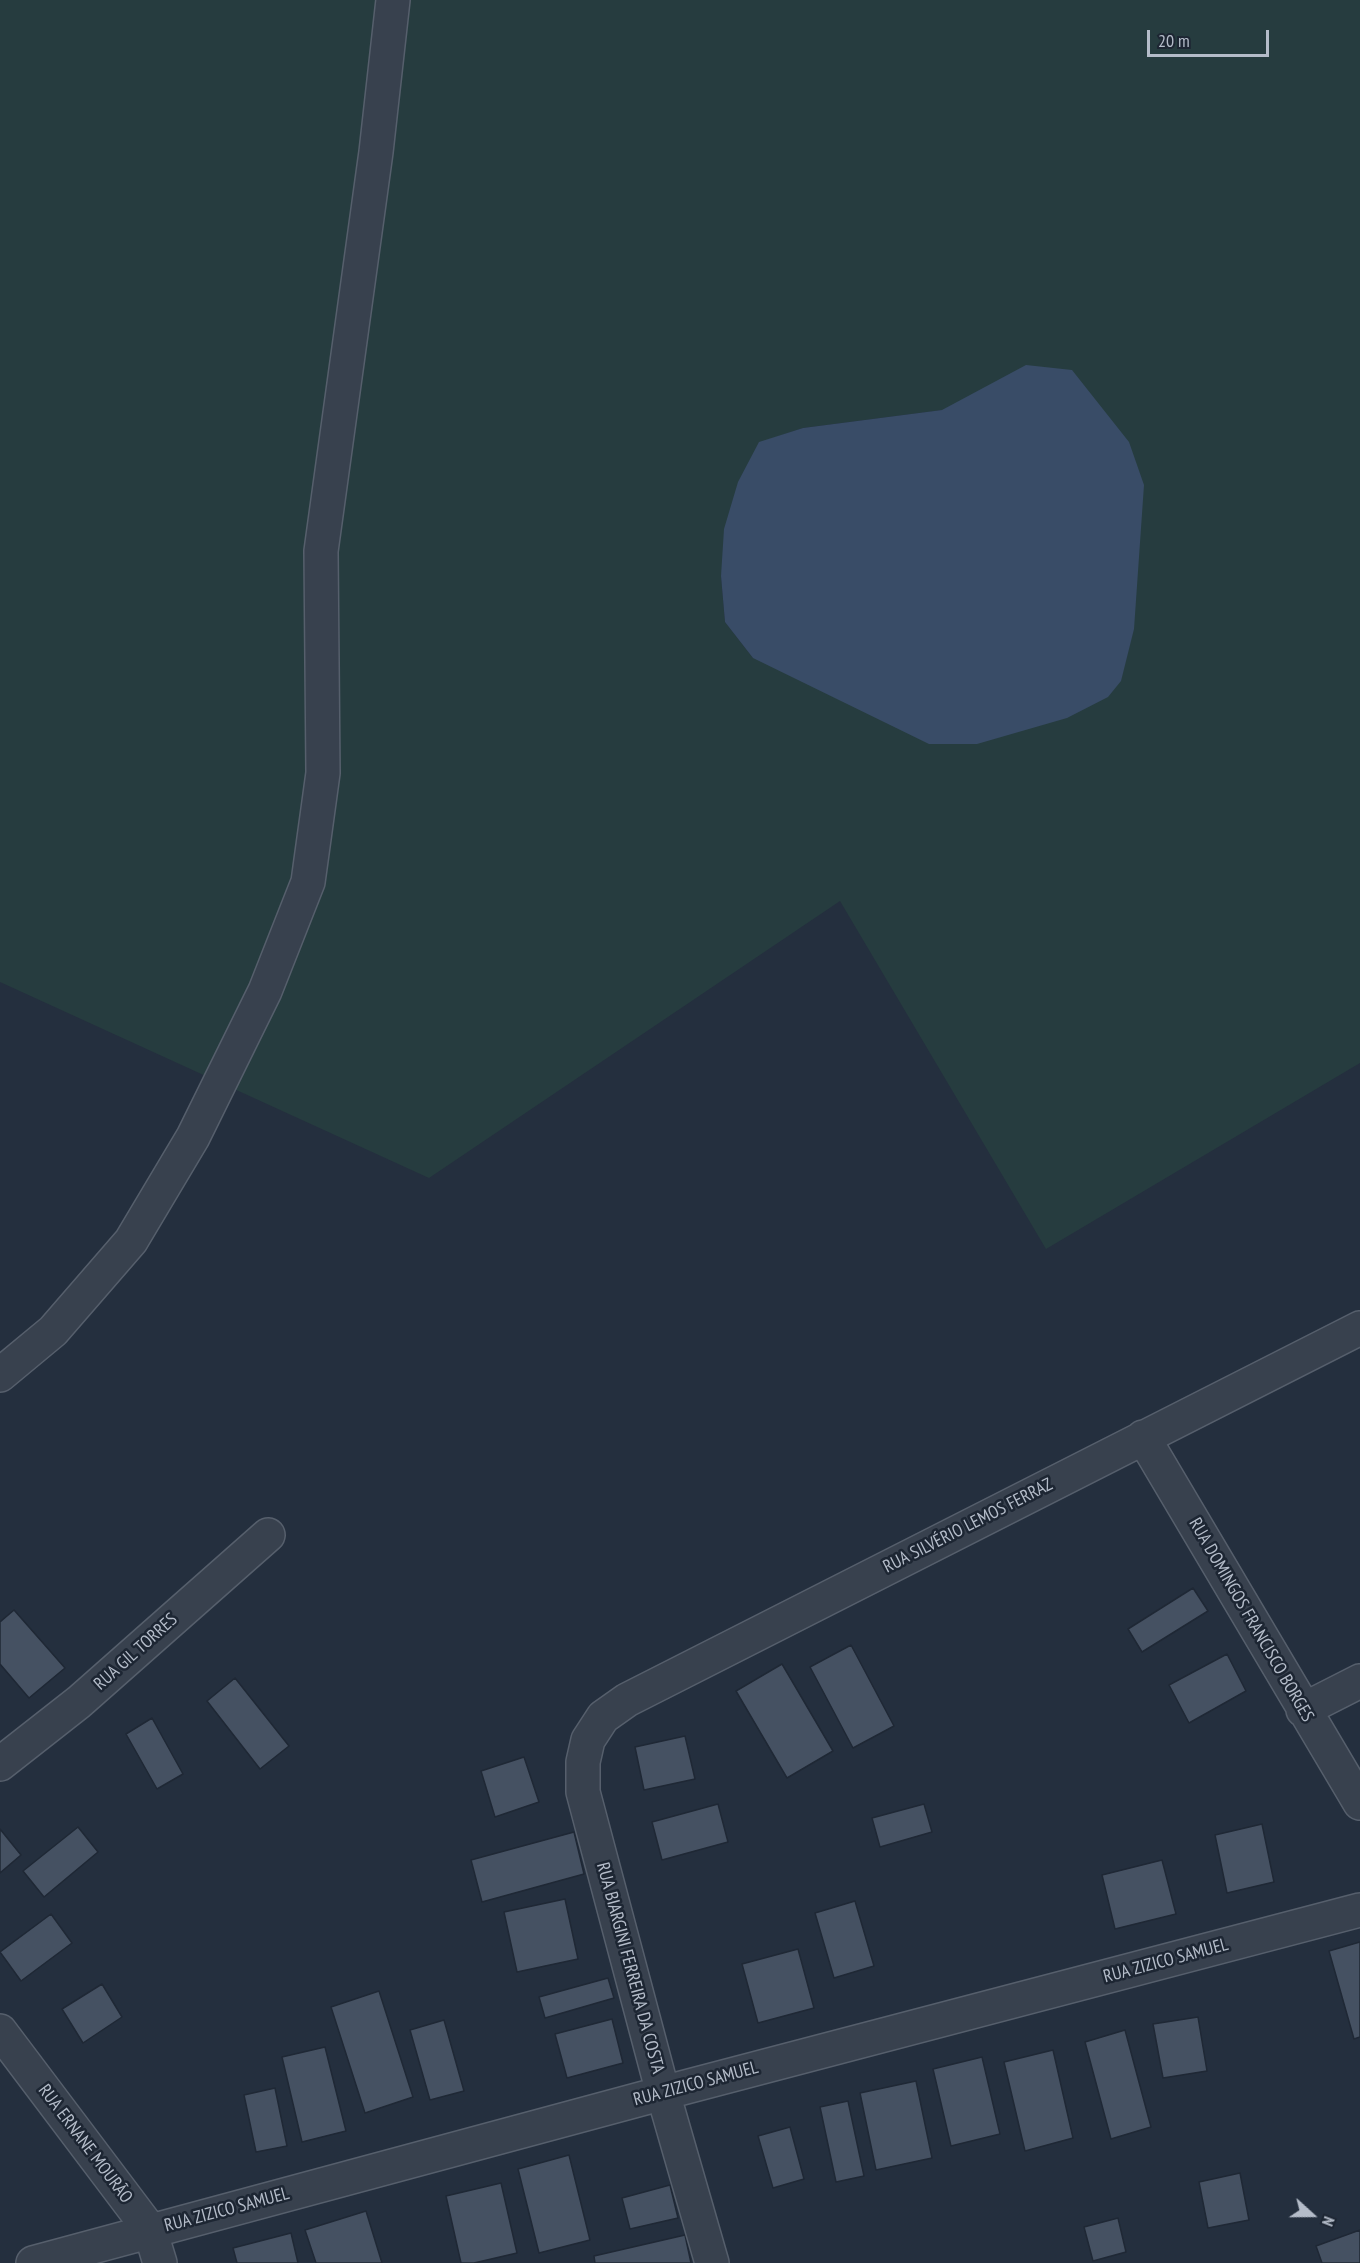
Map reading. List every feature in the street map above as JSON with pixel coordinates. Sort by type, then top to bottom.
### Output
[{"type":"street","points":[[0,1375],[53,1331],[131,1241],[194,1137],[266,991],[308,882],[323,773],[321,551],[376,152],[393,0]]},
{"type":"street","name":"RUA SILVÉRIO LEMOS FERRAZ","points":[[588,1740],[603,1718],[627,1700],[1360,1328]]},
{"type":"street","name":"RUA DOMINGOS FRANCISCO BORGES","points":[[1143,1437],[1360,1803]]},
{"type":"street","name":"RUA GIL TORRES","points":[[0,1764],[79,1702],[268,1535]]},
{"type":"street","points":[[1303,1710],[1360,1681]]},
{"type":"street","name":"RUA BIARGINI FERREIRA DA COSTA","points":[[588,1740],[584,1762],[583,1792],[663,2093],[712,2263]]},
{"type":"street","name":"RUA ZIZICO SAMUEL","points":[[33,2263],[663,2093],[1360,1910]]},
{"type":"street","name":"RUA ERNANE MOURÃO","points":[[0,2031],[150,2230],[160,2263]]},
{"type":"green space","points":[[0,0],[1360,0],[1360,1063],[1046,1249],[840,901],[429,1178],[0,982]],"holes":[[[943,410],[753,658],[725,622],[721,576],[759,443],[803,428]]]},
{"type":"water","points":[[1026,365],[1072,370],[1129,442],[1144,485],[1134,629],[1121,681],[1108,697],[1067,718],[977,744],[929,744],[753,658],[725,622],[721,576],[724,529],[738,482],[759,442],[803,428],[942,410]]},
{"type":"building","points":[[1193,1588],[1208,1611],[1142,1652],[1128,1629]]},
{"type":"building","points":[[14,1610],[65,1668],[29,1698],[0,1664],[0,1622]]},
{"type":"building","points":[[851,1645],[894,1726],[853,1748],[810,1667]]},
{"type":"building","points":[[1227,1654],[1246,1691],[1189,1723],[1169,1685]]},
{"type":"building","points":[[782,1664],[833,1751],[787,1778],[736,1691]]},
{"type":"building","points":[[235,1678],[289,1746],[260,1769],[207,1701]]},
{"type":"building","points":[[152,1718],[183,1774],[157,1789],[126,1734]]},
{"type":"building","points":[[685,1736],[695,1779],[644,1790],[635,1747]]},
{"type":"building","points":[[524,1757],[539,1802],[495,1817],[481,1771]]},
{"type":"building","points":[[718,1804],[728,1842],[662,1860],[652,1822]]},
{"type":"building","points":[[924,1804],[932,1832],[880,1847],[872,1818]]},
{"type":"building","points":[[1262,1824],[1274,1882],[1227,1893],[1215,1835]]},
{"type":"building","points":[[78,1827],[98,1852],[44,1897],[23,1871]]},
{"type":"building","points":[[0,1829],[21,1855],[0,1873]]},
{"type":"building","points":[[574,1832],[584,1874],[482,1902],[471,1860]]},
{"type":"building","points":[[1162,1860],[1176,1914],[1115,1929],[1102,1875]]},
{"type":"building","points":[[565,1899],[578,1959],[517,1972],[504,1912]]},
{"type":"building","points":[[855,1901],[874,1966],[834,1978],[815,1913]]},
{"type":"building","points":[[51,1914],[72,1943],[21,1981],[0,1952]]},
{"type":"building","points":[[1360,1942],[1360,2037],[1354,2039],[1329,1951]]},
{"type":"building","points":[[798,1949],[814,2008],[758,2023],[742,1964]]},
{"type":"building","points":[[608,1978],[614,1998],[545,2018],[539,1997]]},
{"type":"building","points":[[102,1984],[122,2017],[83,2043],[62,2009]]},
{"type":"building","points":[[379,1991],[413,2097],[365,2113],[331,2007]]},
{"type":"building","points":[[1198,2017],[1207,2071],[1163,2078],[1153,2024]]},
{"type":"building","points":[[612,2019],[623,2063],[567,2078],[555,2034]]},
{"type":"building","points":[[444,2020],[464,2091],[430,2100],[410,2030]]},
{"type":"building","points":[[1125,2030],[1151,2127],[1111,2139],[1085,2042]]},
{"type":"building","points":[[325,2047],[346,2131],[302,2142],[282,2057]]},
{"type":"building","points":[[1053,2050],[1073,2138],[1025,2151],[1004,2062]]},
{"type":"building","points":[[982,2057],[1000,2134],[951,2146],[933,2069]]},
{"type":"building","points":[[916,2081],[932,2158],[876,2170],[860,2093]]},
{"type":"building","points":[[275,2088],[287,2146],[256,2152],[244,2095]]},
{"type":"building","points":[[848,2101],[864,2176],[836,2182],[820,2107]]},
{"type":"building","points":[[790,2127],[804,2179],[773,2188],[758,2136]]},
{"type":"building","points":[[569,2155],[590,2240],[539,2253],[518,2169]]},
{"type":"building","points":[[1240,2173],[1249,2220],[1208,2228],[1199,2182]]},
{"type":"building","points":[[501,2183],[517,2253],[474,2263],[461,2263],[446,2196]]},
{"type":"building","points":[[670,2185],[678,2218],[630,2229],[622,2198]]},
{"type":"building","points":[[366,2211],[382,2263],[316,2263],[305,2230]]},
{"type":"building","points":[[1118,2218],[1126,2252],[1093,2261],[1084,2227]]},
{"type":"building","points":[[1360,2230],[1360,2263],[1322,2263],[1316,2246]]},
{"type":"building","points":[[291,2233],[298,2263],[237,2263],[233,2248]]},
{"type":"building","points":[[685,2235],[691,2263],[595,2263],[594,2256]]}]
